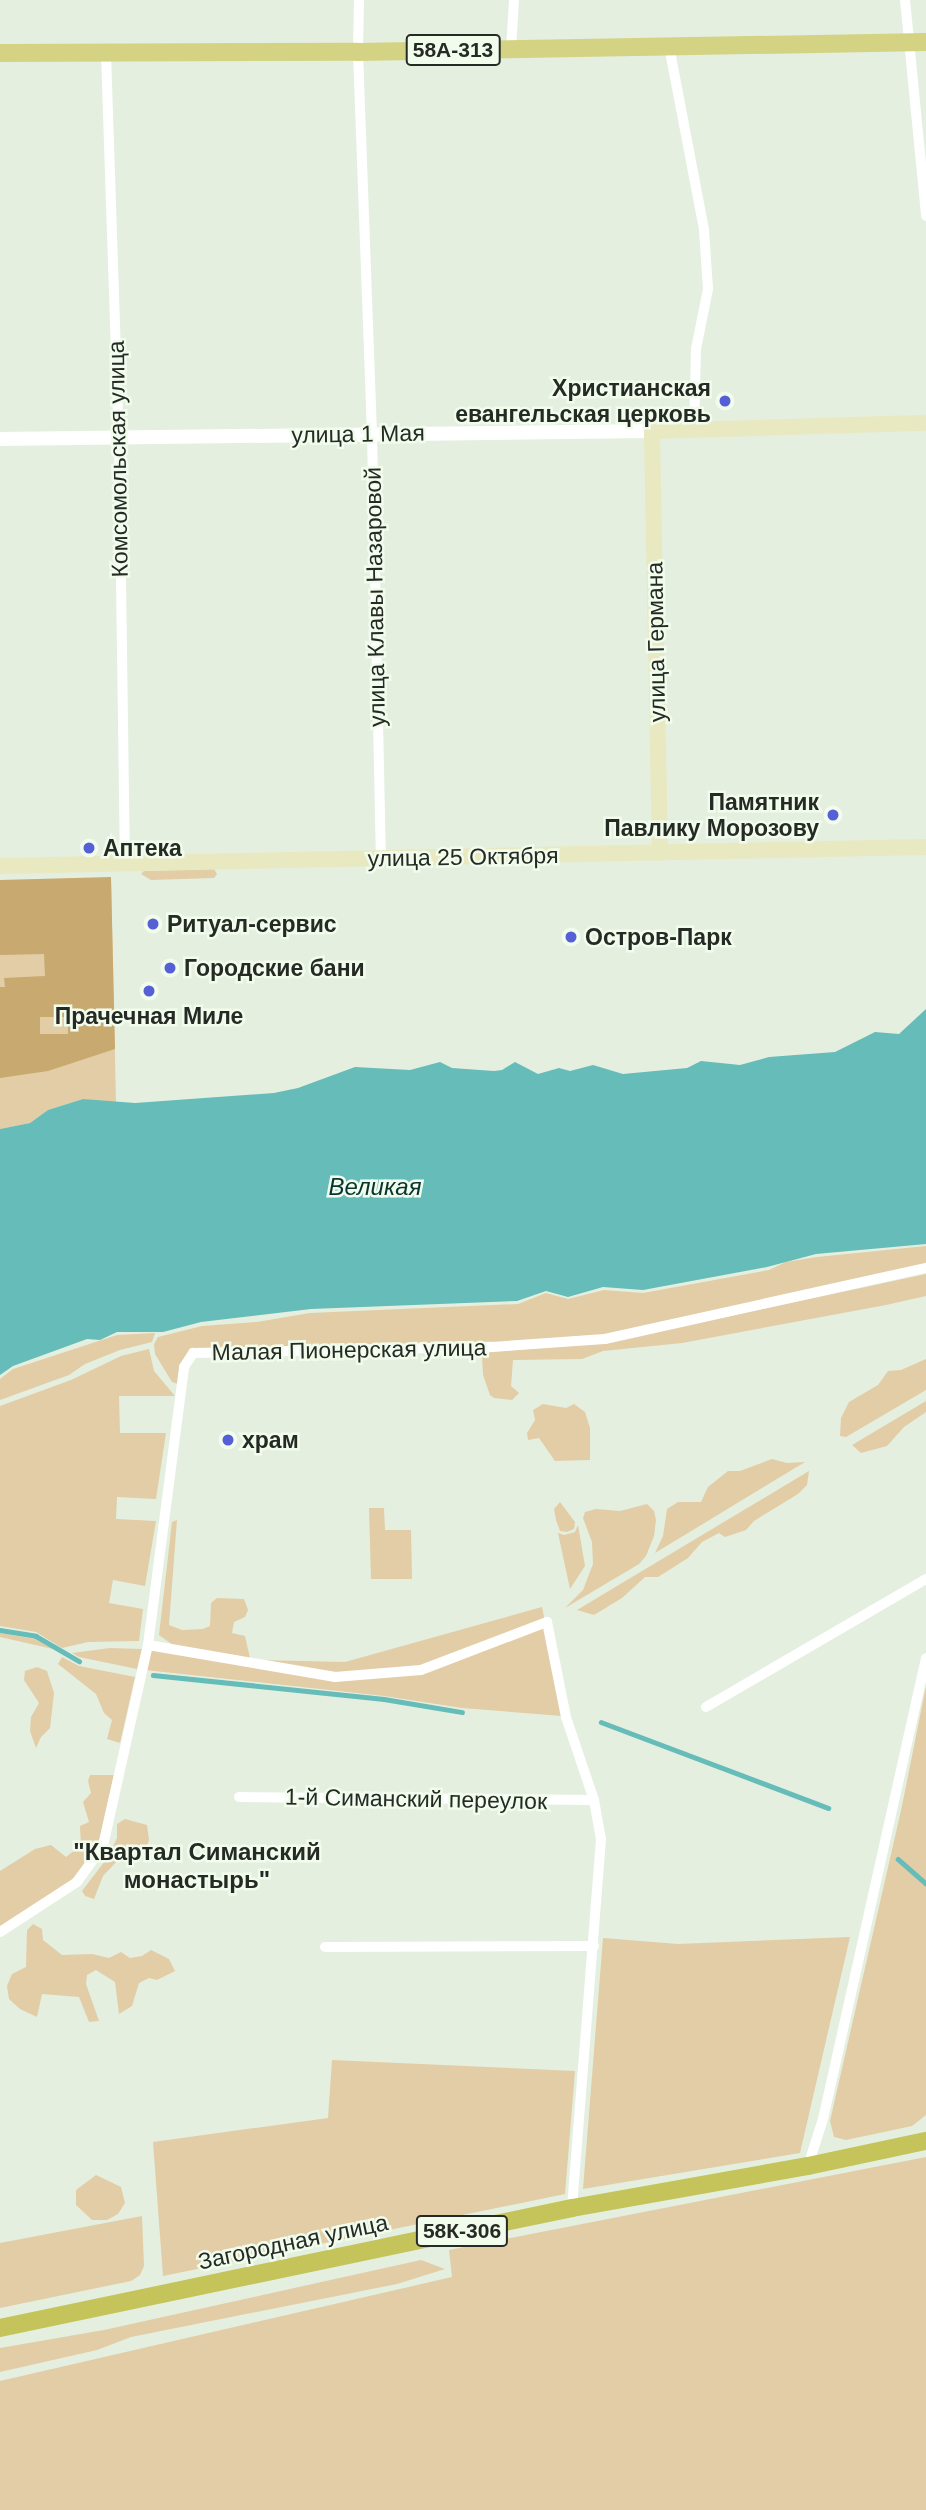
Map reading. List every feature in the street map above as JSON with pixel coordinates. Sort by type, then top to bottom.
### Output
[{"type":"highway","name":"Загородная улица","points":[[0,2328],[572,2208],[808,2166],[926,2141]]},
{"type":"main road","name":"58А-313","points":[[0,53],[358,52],[926,42]]},
{"type":"main road","name":"улица 1 Мая","points":[[652,431],[926,423]]},
{"type":"main road","name":"улица Германа","points":[[652,431],[660,853]]},
{"type":"main road","name":"улица 25 Октября","points":[[0,866],[926,847]]},
{"type":"street","name":"улица Клавы Назаровой","points":[[359,0],[358,52],[372,434],[381,858]]},
{"type":"street","points":[[511,49],[514,0]]},
{"type":"street","points":[[905,0],[926,216]]},
{"type":"street","points":[[669,46],[704,230],[709,289],[696,349],[694,430]]},
{"type":"street","name":"Комсомольская улица","points":[[106,53],[119,437],[125,864]]},
{"type":"street","name":"улица 1 Мая","points":[[0,439],[652,431]]},
{"type":"street","name":"Малая Пионерская улица","points":[[0,1932],[77,1882],[103,1846],[148,1645],[184,1367],[193,1353],[491,1347],[605,1339],[926,1268]]},
{"type":"street","points":[[706,1707],[926,1579]]},
{"type":"street","points":[[148,1645],[335,1677],[421,1670],[547,1622],[566,1717],[593,1800],[601,1839],[572,2208]]},
{"type":"street","points":[[808,2166],[823,2119],[926,1658]]},
{"type":"street","name":"1-й Симанский переулок","points":[[239,1797],[593,1800]]},
{"type":"street","points":[[325,1947],[594,1946]]},
{"type":"shaded area","points":[[214,869],[217,874],[214,878],[151,880],[141,874],[144,871]]},
{"type":"shaded area","points":[[111,877],[115,1049],[48,1071],[0,1078],[0,987],[5,987],[4,978],[45,976],[44,954],[0,955],[0,880]],"holes":[[[40,1017],[68,1017],[68,1034],[40,1034]]]},
{"type":"shaded area","points":[[111,879],[116,1103],[83,1099],[48,1110],[30,1123],[0,1129],[0,882]]},
{"type":"shaded area","points":[[926,1246],[926,1264],[605,1335],[490,1343],[192,1349],[178,1384],[172,1382],[155,1354],[154,1344],[158,1337],[202,1326],[257,1322],[310,1313],[518,1304],[546,1293],[568,1299],[604,1290],[643,1293],[769,1270],[786,1262]]},
{"type":"shaded area","points":[[926,1274],[926,1296],[886,1305],[682,1343],[603,1351],[582,1359],[513,1360],[511,1386],[519,1393],[512,1400],[490,1395],[483,1375],[482,1356],[491,1352],[604,1343]]},
{"type":"shaded area","points":[[155,1333],[152,1342],[120,1350],[85,1364],[69,1375],[0,1400],[0,1379],[13,1369],[117,1335]]},
{"type":"shaded area","points":[[149,1349],[154,1371],[175,1396],[119,1396],[120,1433],[166,1433],[156,1499],[117,1497],[116,1519],[156,1521],[145,1586],[113,1580],[109,1603],[143,1609],[139,1641],[88,1642],[62,1648],[36,1632],[0,1626],[0,1406],[71,1380],[121,1356]]},
{"type":"shaded area","points":[[926,1359],[926,1390],[846,1437],[840,1436],[841,1418],[849,1402],[878,1385],[888,1371],[901,1370]]},
{"type":"shaded area","points":[[926,1401],[926,1412],[904,1427],[887,1446],[861,1453],[852,1445]]},
{"type":"shaded area","points":[[543,1404],[566,1408],[574,1404],[585,1412],[590,1428],[590,1460],[555,1461],[539,1438],[528,1440],[527,1433],[535,1420],[533,1410]]},
{"type":"shaded area","points":[[772,1459],[787,1463],[805,1462],[655,1553],[663,1536],[667,1509],[678,1502],[701,1502],[708,1487],[728,1471],[740,1471]]},
{"type":"shaded area","points":[[809,1471],[807,1485],[798,1494],[754,1521],[746,1530],[725,1537],[719,1533],[702,1542],[688,1558],[658,1577],[645,1577],[622,1598],[594,1615],[577,1610]]},
{"type":"shaded area","points":[[560,1502],[575,1522],[574,1529],[567,1532],[560,1531],[556,1520],[554,1509]]},
{"type":"shaded area","points":[[647,1504],[654,1511],[656,1520],[654,1536],[646,1556],[639,1564],[565,1608],[583,1590],[593,1564],[592,1542],[583,1518],[585,1512],[596,1509],[620,1511]]},
{"type":"shaded area","points":[[369,1508],[384,1508],[385,1530],[411,1530],[412,1579],[371,1579]]},
{"type":"shaded area","points":[[177,1520],[169,1625],[182,1630],[203,1629],[210,1626],[211,1603],[217,1598],[244,1599],[248,1610],[245,1617],[234,1622],[232,1633],[245,1636],[250,1658],[173,1645],[159,1635],[172,1522]]},
{"type":"shaded area","points":[[578,1525],[585,1566],[570,1589],[558,1533],[564,1535],[575,1532]]},
{"type":"shaded area","points":[[542,1607],[545,1622],[420,1667],[335,1675],[258,1660],[345,1662]]},
{"type":"shaded area","points":[[545,1627],[562,1716],[462,1708],[384,1696],[145,1670],[150,1649],[334,1680],[421,1673]]},
{"type":"shaded area","points":[[0,1633],[35,1639],[53,1649],[0,1637]]},
{"type":"shaded area","points":[[110,1648],[142,1649],[137,1669],[79,1657],[72,1653]]},
{"type":"shaded area","points":[[62,1657],[79,1666],[135,1677],[120,1743],[107,1739],[112,1720],[104,1713],[96,1694],[58,1664]]},
{"type":"shaded area","points":[[37,1667],[47,1671],[54,1693],[50,1728],[41,1737],[36,1748],[30,1731],[31,1717],[39,1703],[24,1680],[25,1671]]},
{"type":"shaded area","points":[[926,1686],[926,2115],[912,2126],[846,2140],[834,2137],[830,2121],[902,1806]]},
{"type":"shaded area","points":[[90,1775],[114,1775],[98,1845],[71,1881],[0,1927],[0,1871],[35,1849],[51,1845],[66,1857],[81,1845],[80,1826],[89,1822],[83,1802],[91,1793],[88,1781]]},
{"type":"shaded area","points":[[125,1819],[147,1825],[149,1840],[145,1851],[131,1852],[120,1858],[103,1876],[94,1899],[85,1896],[82,1891],[108,1857],[117,1838],[117,1824]]},
{"type":"shaded area","points":[[33,1924],[42,1929],[43,1940],[62,1955],[92,1954],[109,1958],[121,1952],[130,1958],[142,1956],[151,1950],[169,1959],[175,1971],[157,1980],[149,1978],[139,1983],[132,2006],[119,2014],[115,1982],[96,1970],[87,1975],[86,1984],[99,2021],[89,2022],[79,1997],[42,1994],[37,2017],[20,2009],[9,1999],[7,1986],[12,1974],[26,1967],[27,1930]]},
{"type":"shaded area","points":[[850,1937],[800,2153],[583,2189],[603,1938],[678,1944]]},
{"type":"shaded area","points":[[332,2060],[575,2071],[565,2194],[163,2276],[153,2142],[328,2118]]},
{"type":"shaded area","points":[[926,2157],[926,2510],[0,2510],[0,2381],[452,2277],[449,2250]]},
{"type":"shaded area","points":[[96,2175],[121,2187],[125,2203],[118,2214],[107,2220],[92,2220],[76,2205],[76,2190]]},
{"type":"shaded area","points":[[142,2216],[144,2266],[140,2275],[131,2281],[0,2308],[0,2243]]},
{"type":"shaded area","points":[[421,2260],[445,2269],[397,2284],[131,2337],[97,2350],[0,2372],[0,2348],[104,2330]]},
{"type":"water","name":"Великая","points":[[926,1009],[926,1244],[816,1254],[767,1267],[643,1290],[603,1287],[568,1297],[546,1291],[517,1301],[311,1309],[201,1322],[163,1332],[117,1332],[100,1340],[87,1339],[13,1366],[0,1375],[0,1129],[30,1123],[48,1110],[83,1099],[135,1103],[274,1093],[298,1088],[355,1067],[410,1070],[440,1062],[452,1068],[494,1071],[502,1070],[515,1062],[538,1074],[559,1068],[570,1071],[593,1065],[623,1074],[687,1068],[701,1061],[740,1065],[769,1057],[835,1052],[875,1032],[899,1034]]},
{"type":"waterway","points":[[0,1630],[36,1636],[79,1661]]},
{"type":"waterway","points":[[153,1675],[384,1699],[462,1712]]},
{"type":"waterway","points":[[601,1722],[828,1808]]},
{"type":"waterway","points":[[898,1859],[926,1883]]},
{"type":"place","name":"Христианская евангельская церковь","points":[[725,401]]},
{"type":"place","name":"Памятник Павлику Морозову","points":[[833,815]]},
{"type":"place","name":"Аптека","points":[[89,848]]},
{"type":"place","name":"Ритуал-сервис","points":[[153,924]]},
{"type":"place","name":"Остров-Парк","points":[[571,937]]},
{"type":"place","name":"Городские бани","points":[[170,968]]},
{"type":"place","name":"Прачечная Миле","points":[[149,991]]},
{"type":"place","name":"храм","points":[[228,1440]]},
{"type":"district","name":"\"Квартал Симанский монастырь\"","points":[[197,1866]]}]
